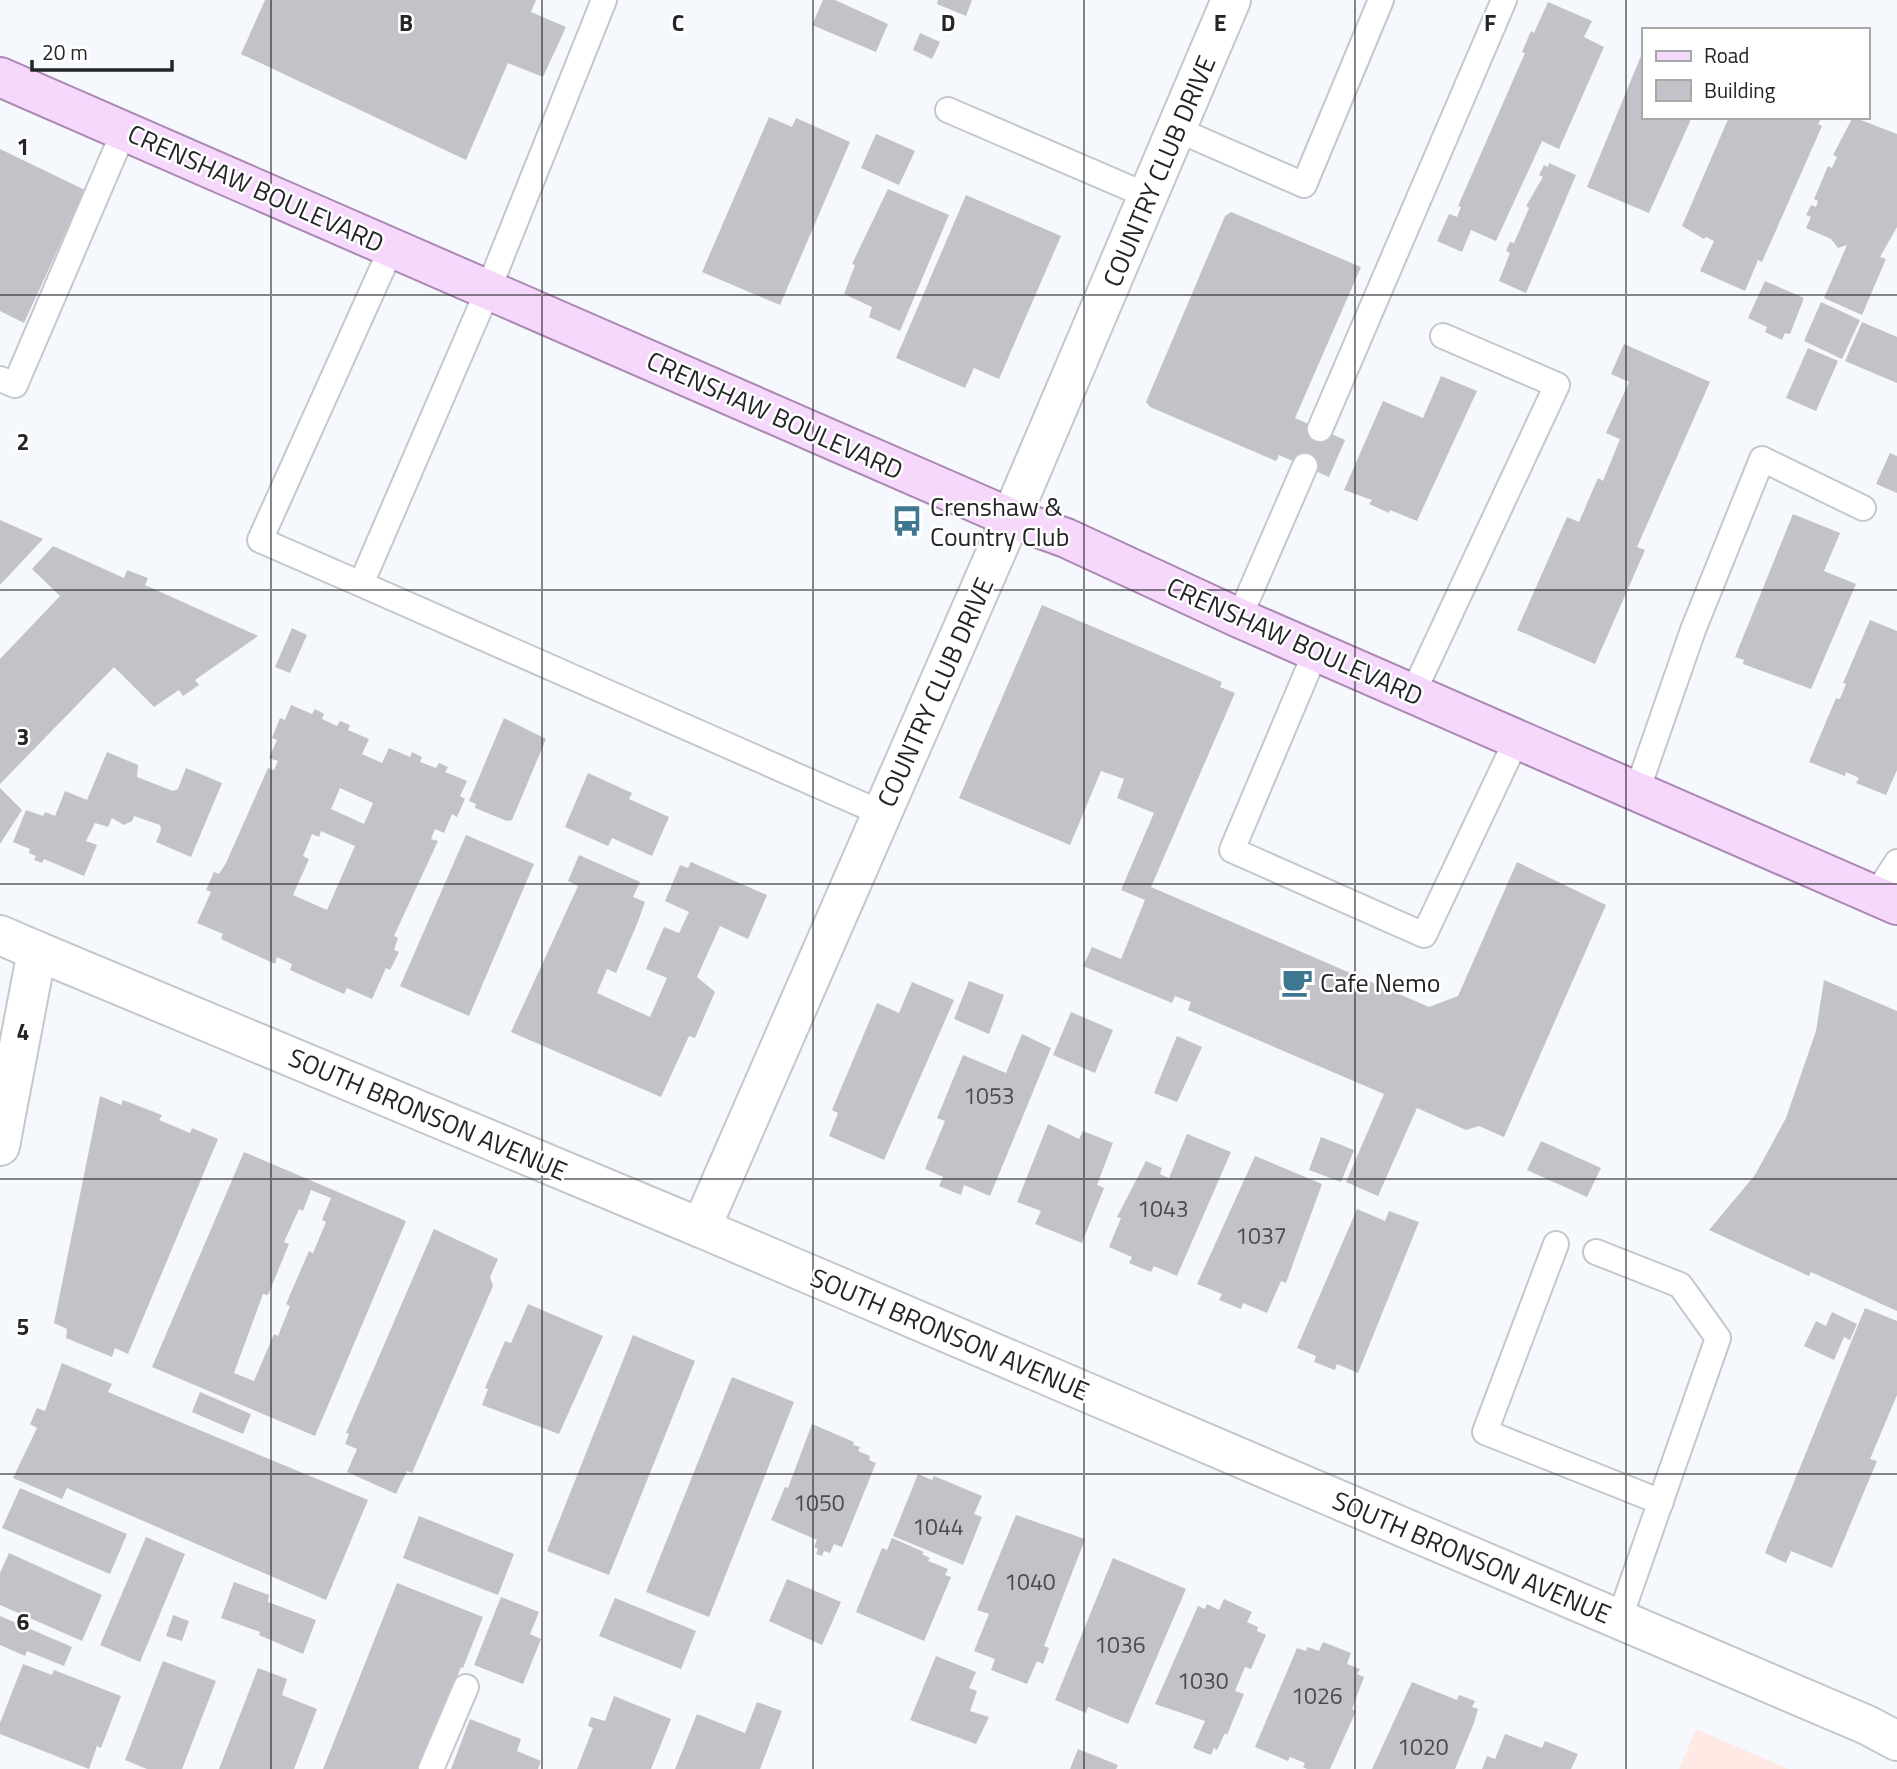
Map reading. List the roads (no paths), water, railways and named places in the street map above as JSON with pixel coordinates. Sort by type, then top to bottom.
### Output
[{"type":"main road","name":"CRENSHAW BOULEVARD","points":[[0,77],[1012,518],[1066,538],[1239,618],[1886,900]]},
{"type":"street","name":"COUNTRY CLUB DRIVE","points":[[701,1228],[1012,518],[1231,0]]},
{"type":"street","name":"SOUTH BRONSON AVENUE","points":[[0,935],[701,1228],[1867,1725],[1897,1741]]},
{"type":"street","points":[[0,1146],[37,951]]},
{"type":"lane","points":[[361,583],[488,290],[604,0]]},
{"type":"lane","points":[[1176,130],[1304,185],[1381,0]]},
{"type":"lane","points":[[1320,429],[1504,0]]},
{"type":"lane","points":[[948,110],[1148,196]]},
{"type":"lane","points":[[0,379],[15,385],[124,131]]},
{"type":"lane","points":[[392,247],[260,540],[881,813]]},
{"type":"lane","points":[[1413,693],[1557,385],[1443,336]]},
{"type":"lane","points":[[1637,791],[1693,631],[1762,459],[1863,508]]},
{"type":"lane","points":[[1239,618],[1305,466]]},
{"type":"lane","points":[[1316,651],[1232,850],[1412,930],[1424,935],[1517,739]]},
{"type":"lane","points":[[1886,900],[1897,862]]},
{"type":"lane","points":[[1556,1244],[1485,1432],[1661,1502]]},
{"type":"lane","points":[[1596,1252],[1680,1285],[1718,1338],[1619,1620]]},
{"type":"lane","points":[[431,1769],[466,1687]]},
{"type":"place","name":"Crenshaw & Country Club","points":[[907,521]]},
{"type":"place","name":"Cafe Nemo","points":[[1297,982]]}]
